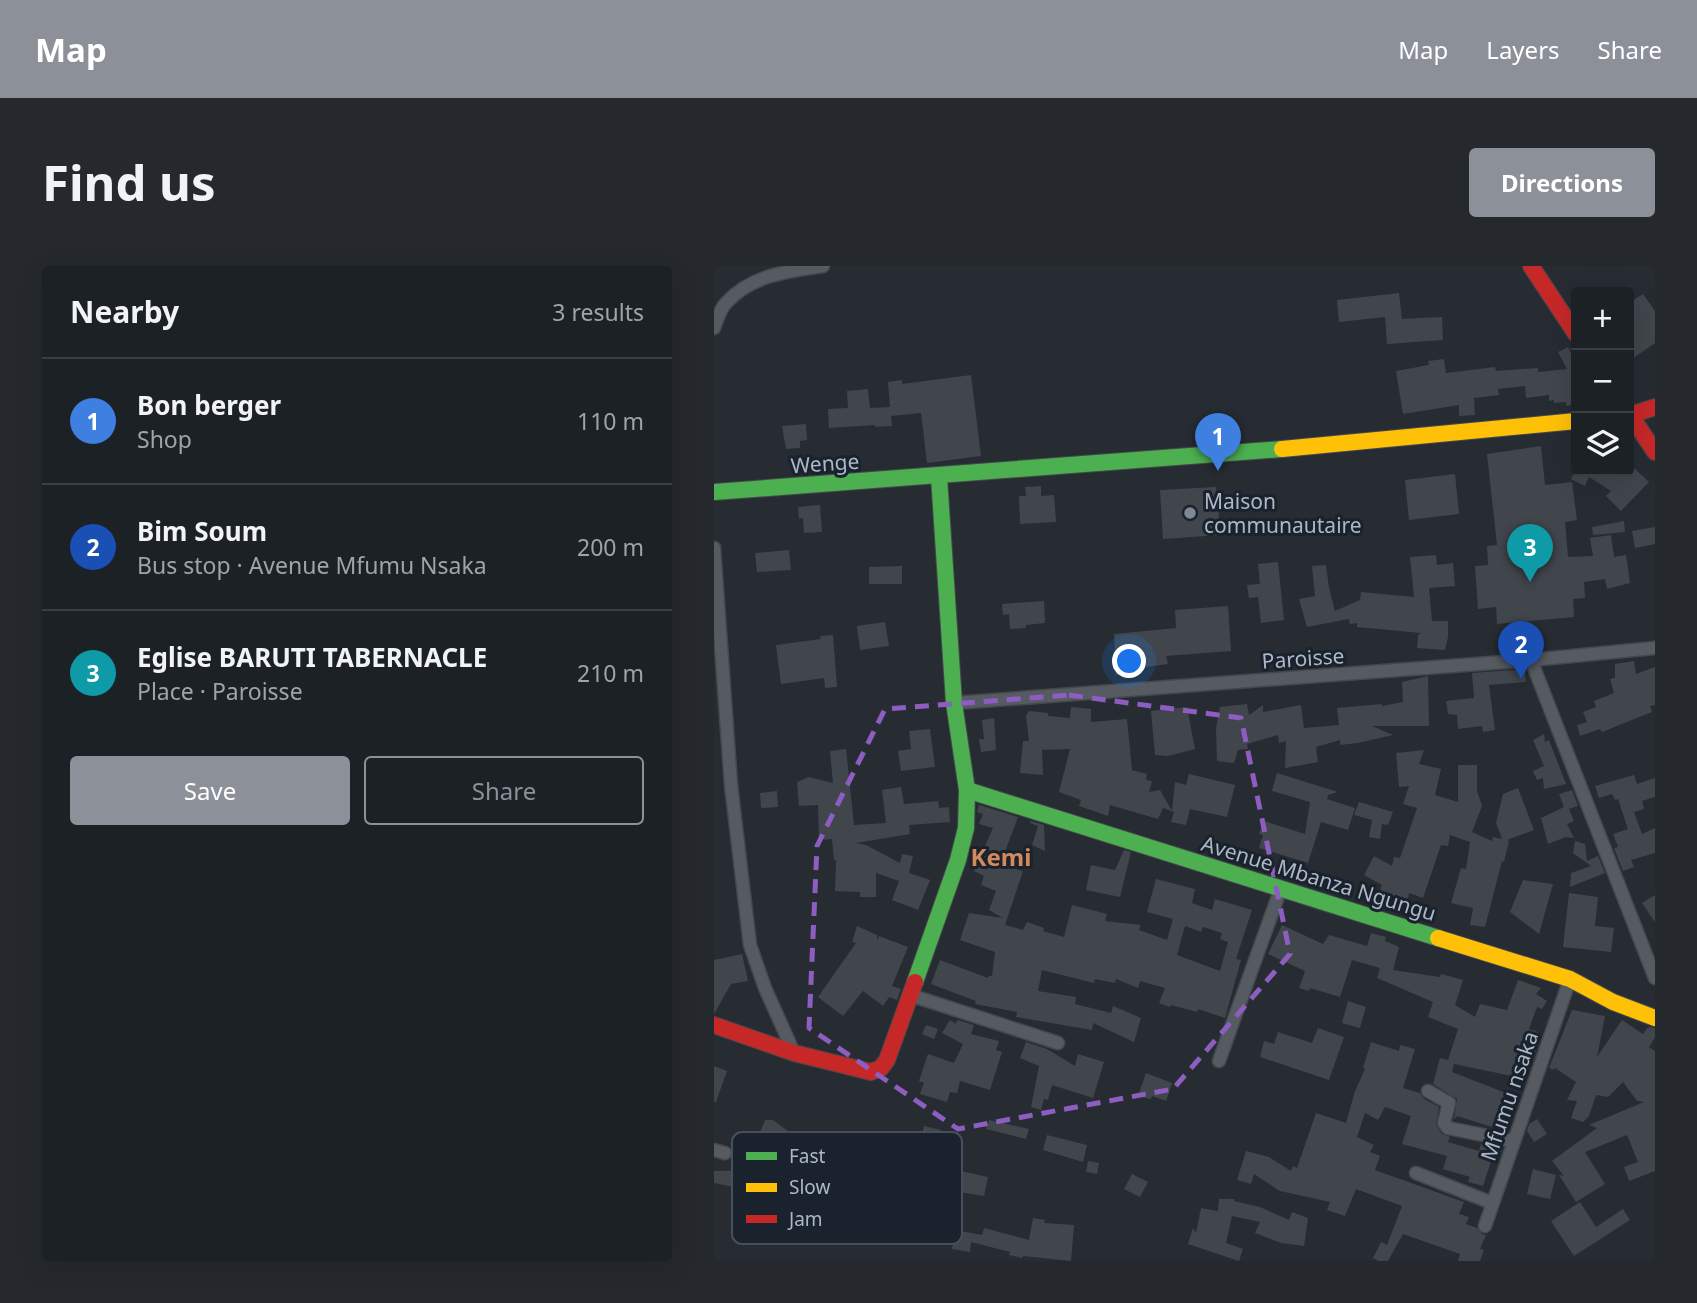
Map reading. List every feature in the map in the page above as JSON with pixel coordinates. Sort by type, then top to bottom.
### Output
[{"type":"street","points":[[714,328],[724,304],[745,286],[777,273],[823,266]]},
{"type":"street","points":[[1531,266],[1571,326]]},
{"type":"street","points":[[1634,413],[1655,407]]},
{"type":"street","name":"Wenge","points":[[714,492],[1281,449],[1571,421]]},
{"type":"street","points":[[1634,422],[1655,452]]},
{"type":"street","points":[[714,1025],[794,1053],[871,1072],[881,1068],[887,1060],[958,860],[966,828],[967,790],[954,703],[939,477]]},
{"type":"street","points":[[714,548],[718,676],[750,945],[765,988],[794,1053]]},
{"type":"street","name":"Paroisse","points":[[954,703],[1531,660],[1655,648]]},
{"type":"street","points":[[1531,660],[1655,978]]},
{"type":"street","name":"Avenue Mbanza Ngungu","points":[[967,790],[1570,979],[1613,1002],[1655,1018]]},
{"type":"street","points":[[1219,1061],[1281,888]]},
{"type":"street","name":"Mfumu nsaka","points":[[1485,1226],[1570,979]]},
{"type":"street","points":[[910,995],[1058,1043]]},
{"type":"street","points":[[1428,1091],[1449,1103],[1444,1123],[1448,1128],[1513,1141]]},
{"type":"street","points":[[1416,1173],[1492,1203]]},
{"type":"highlighted area","points":[[1069,695],[1241,718],[1290,954],[1173,1089],[958,1129],[809,1028],[817,846],[885,709]]},
{"type":"building","points":[[1399,293],[1402,319],[1442,317],[1443,340],[1387,344],[1385,317],[1339,322],[1337,300]]},
{"type":"building","points":[[1643,294],[1655,311],[1655,343],[1634,358],[1634,350],[1634,300]]},
{"type":"building","points":[[1568,347],[1571,353],[1571,405],[1549,401],[1549,395],[1526,398],[1525,386],[1498,389],[1499,395],[1474,398],[1475,415],[1459,416],[1459,405],[1403,414],[1396,371],[1429,365],[1428,361],[1444,359],[1446,373],[1495,367],[1496,371],[1538,368],[1538,372],[1567,369],[1558,352]]},
{"type":"building","points":[[971,375],[981,456],[927,463],[921,413],[891,416],[892,426],[829,428],[828,409],[848,408],[847,391],[868,389],[870,408],[890,407],[888,382],[902,380],[902,384]]},
{"type":"building","points":[[806,424],[807,440],[800,441],[800,448],[786,449],[782,426]]},
{"type":"building","points":[[1541,446],[1545,485],[1572,482],[1577,520],[1565,522],[1568,557],[1593,556],[1590,538],[1611,535],[1614,557],[1626,555],[1630,583],[1607,589],[1605,579],[1584,582],[1585,598],[1573,599],[1574,617],[1497,624],[1496,607],[1478,609],[1475,566],[1488,565],[1487,546],[1497,545],[1487,454]]},
{"type":"building","points":[[1634,468],[1649,482],[1621,511],[1606,496],[1611,491],[1589,477],[1585,486],[1571,479],[1572,476],[1634,476]]},
{"type":"building","points":[[1455,474],[1459,514],[1409,520],[1405,480]]},
{"type":"building","points":[[1041,486],[1041,496],[1054,495],[1056,522],[1020,524],[1019,496],[1026,496],[1025,487]]},
{"type":"building","name":"Maison communautaire","points":[[1216,487],[1221,535],[1163,539],[1160,490]]},
{"type":"building","points":[[820,505],[822,532],[804,533],[803,518],[799,519],[798,507]]},
{"type":"building","points":[[1624,521],[1625,532],[1593,535],[1592,527]]},
{"type":"building","points":[[1655,527],[1655,544],[1635,548],[1632,531]]},
{"type":"building","points":[[789,550],[791,570],[757,572],[755,553]]},
{"type":"building","points":[[1436,555],[1437,565],[1453,563],[1455,586],[1429,588],[1432,621],[1448,621],[1445,650],[1417,648],[1418,635],[1421,633],[1357,627],[1357,623],[1350,624],[1349,619],[1307,627],[1299,599],[1315,596],[1312,566],[1326,565],[1335,611],[1360,600],[1361,592],[1414,597],[1410,557]]},
{"type":"building","points":[[1278,562],[1284,620],[1261,623],[1258,597],[1249,598],[1247,585],[1260,584],[1258,564]]},
{"type":"building","points":[[902,566],[902,584],[869,584],[869,567]]},
{"type":"building","points":[[1044,601],[1045,623],[1010,629],[1009,614],[1003,615],[1002,604]]},
{"type":"building","points":[[1228,606],[1231,651],[1166,656],[1168,664],[1139,668],[1140,674],[1116,675],[1114,634],[1176,628],[1175,610]]},
{"type":"building","points":[[885,622],[889,646],[860,650],[857,626]]},
{"type":"building","points":[[833,635],[837,687],[825,688],[824,678],[781,684],[776,645]]},
{"type":"building","points":[[1634,661],[1636,674],[1655,667],[1655,705],[1650,706],[1652,712],[1602,732],[1600,729],[1580,736],[1577,725],[1587,722],[1583,712],[1596,707],[1594,701],[1614,693],[1610,679],[1615,678],[1615,664]]},
{"type":"building","points":[[1525,669],[1526,682],[1489,685],[1495,730],[1483,732],[1482,726],[1458,729],[1457,715],[1448,714],[1446,701],[1474,698],[1472,673]]},
{"type":"building","points":[[1428,676],[1429,726],[1372,726],[1393,735],[1340,745],[1340,740],[1316,747],[1318,762],[1285,768],[1286,741],[1279,743],[1278,735],[1247,744],[1248,749],[1238,750],[1234,763],[1217,761],[1216,728],[1220,707],[1247,704],[1249,715],[1263,705],[1263,712],[1301,705],[1304,728],[1339,725],[1337,708],[1403,702],[1402,682]]},
{"type":"building","points":[[1071,707],[1091,709],[1091,722],[1127,719],[1132,770],[1147,774],[1146,780],[1152,781],[1149,792],[1160,790],[1172,811],[1175,782],[1186,785],[1189,774],[1235,785],[1227,817],[1190,809],[1186,825],[1171,822],[1174,812],[1163,808],[1158,819],[1110,805],[1108,816],[1079,806],[1081,800],[1059,792],[1070,749],[1042,750],[1043,775],[1020,773],[1023,741],[1029,741],[1026,716],[1029,711],[1070,718]]},
{"type":"building","points":[[1187,707],[1195,749],[1168,756],[1155,755],[1151,711]]},
{"type":"building","points":[[994,718],[996,750],[981,752],[979,739],[984,739],[982,720]]},
{"type":"building","points":[[930,729],[935,767],[901,771],[898,751],[911,749],[909,731]]},
{"type":"building","points":[[1544,734],[1545,742],[1549,740],[1566,784],[1544,789],[1543,778],[1537,780],[1533,771],[1544,766],[1533,740]]},
{"type":"building","points":[[846,749],[854,825],[886,823],[882,790],[901,787],[904,804],[938,801],[939,808],[949,807],[950,822],[909,825],[910,834],[856,843],[866,845],[900,863],[902,854],[913,856],[909,873],[930,880],[918,910],[892,900],[899,881],[876,873],[876,897],[860,897],[860,892],[835,891],[836,860],[832,839],[819,840],[818,805],[799,806],[797,782],[809,777],[833,783],[830,751]]},
{"type":"building","points":[[1424,750],[1419,764],[1441,769],[1435,795],[1458,802],[1458,765],[1477,765],[1477,791],[1482,806],[1472,832],[1492,841],[1493,837],[1502,839],[1496,823],[1503,794],[1518,788],[1534,830],[1507,840],[1509,841],[1504,862],[1502,861],[1485,927],[1470,925],[1473,908],[1451,903],[1461,868],[1466,869],[1470,842],[1450,835],[1448,846],[1441,845],[1423,898],[1409,893],[1406,910],[1376,903],[1382,885],[1364,875],[1374,856],[1392,866],[1394,857],[1400,858],[1417,808],[1403,804],[1409,786],[1399,787],[1396,753]]},
{"type":"building","points":[[1277,773],[1338,792],[1328,795],[1327,799],[1355,808],[1348,830],[1321,822],[1308,863],[1259,848],[1263,835],[1259,834],[1264,821],[1305,834],[1310,802],[1272,791]]},
{"type":"building","points":[[1634,775],[1637,784],[1655,778],[1655,797],[1642,801],[1644,809],[1634,812],[1642,834],[1655,828],[1655,853],[1631,860],[1634,867],[1623,871],[1614,848],[1618,847],[1613,834],[1628,829],[1618,799],[1615,800],[1612,794],[1599,798],[1595,786]]},
{"type":"building","points":[[1572,790],[1578,806],[1569,809],[1574,821],[1567,824],[1574,838],[1566,837],[1548,844],[1541,818],[1564,807],[1559,794]]},
{"type":"building","points":[[777,791],[778,807],[761,808],[760,793]]},
{"type":"building","points":[[1359,802],[1393,812],[1388,825],[1382,824],[1380,839],[1369,837],[1372,820],[1354,815]]},
{"type":"building","points":[[979,805],[1018,817],[1000,865],[1023,871],[1005,925],[1023,930],[1027,922],[1044,928],[1043,931],[1064,937],[1072,905],[1107,914],[1105,921],[1141,925],[1139,930],[1167,940],[1173,919],[1147,912],[1156,879],[1195,889],[1192,903],[1212,910],[1215,899],[1252,910],[1236,959],[1241,960],[1225,1018],[1198,1009],[1197,1012],[1159,1003],[1165,988],[1140,981],[1138,988],[1116,979],[1115,983],[1095,979],[1094,983],[1042,970],[1038,991],[1076,997],[1075,1004],[1111,1013],[1113,1006],[1141,1018],[1134,1042],[1093,1023],[1092,1030],[1016,1017],[1017,1012],[975,1004],[976,1001],[931,984],[940,960],[988,978],[992,976],[995,952],[960,940],[969,913],[1003,918],[989,910],[996,891],[981,885],[984,876],[974,871],[993,828],[979,824],[983,814],[977,812]],"holes":[[[1185,926],[1201,932],[1203,927],[1222,933],[1220,939],[1228,942],[1220,971],[1177,955]]]},
{"type":"building","points":[[1031,821],[1044,825],[1045,851],[1032,845],[1038,826],[1030,823]]},
{"type":"building","points":[[1575,841],[1585,844],[1587,861],[1598,856],[1605,873],[1570,887],[1571,873],[1591,866],[1573,853]]},
{"type":"building","points":[[1124,850],[1131,852],[1120,897],[1086,890],[1091,865],[1115,870]]},
{"type":"building","points":[[1523,880],[1553,884],[1539,934],[1510,912]]},
{"type":"building","points":[[1569,893],[1598,897],[1595,926],[1614,928],[1611,952],[1563,947]]},
{"type":"building","points":[[1655,895],[1655,922],[1642,903]]},
{"type":"building","points":[[1282,925],[1323,944],[1329,935],[1367,946],[1371,933],[1386,937],[1385,941],[1399,947],[1393,970],[1440,977],[1441,974],[1463,980],[1455,1005],[1475,1017],[1480,1004],[1507,1010],[1518,980],[1541,988],[1536,994],[1547,1001],[1542,1009],[1537,1007],[1529,1029],[1538,1032],[1536,1040],[1539,1042],[1533,1060],[1531,1058],[1526,1079],[1454,1064],[1452,1072],[1516,1097],[1508,1120],[1496,1116],[1492,1127],[1457,1116],[1454,1120],[1457,1099],[1433,1084],[1440,1058],[1448,1060],[1458,1029],[1428,1017],[1433,1002],[1377,978],[1380,968],[1352,960],[1340,997],[1310,988],[1309,991],[1299,988],[1305,971],[1268,954]]},
{"type":"building","points":[[857,926],[877,935],[877,941],[879,936],[908,947],[892,986],[901,989],[897,1000],[889,997],[883,1006],[863,991],[843,1016],[818,997],[856,943],[852,942]]},
{"type":"building","points":[[742,954],[748,981],[731,984],[714,1014],[714,960]]},
{"type":"building","points":[[1348,1001],[1366,1007],[1360,1028],[1342,1023]]},
{"type":"building","points":[[1572,1010],[1605,1016],[1597,1057],[1622,1020],[1643,1034],[1648,1027],[1655,1028],[1655,1037],[1649,1047],[1655,1051],[1655,1171],[1629,1181],[1624,1167],[1638,1162],[1627,1135],[1585,1152],[1605,1184],[1576,1202],[1559,1175],[1564,1176],[1552,1161],[1597,1128],[1589,1125],[1644,1102],[1637,1101],[1623,1082],[1608,1097],[1596,1095],[1589,1116],[1583,1122],[1571,1118],[1577,1101],[1567,1100],[1576,1082],[1555,1068],[1549,1068]]},
{"type":"building","points":[[950,1020],[956,1024],[957,1020],[974,1025],[971,1034],[999,1041],[996,1050],[1002,1052],[990,1090],[960,1081],[957,1093],[950,1092],[947,1102],[920,1094],[924,1083],[919,1081],[928,1054],[954,1063],[963,1044],[942,1033]]},
{"type":"building","points":[[926,1025],[938,1029],[934,1039],[922,1034]]},
{"type":"building","points":[[1318,1028],[1344,1037],[1329,1080],[1260,1057],[1264,1041],[1274,1044],[1278,1032],[1312,1043]]},
{"type":"building","points":[[1026,1042],[1047,1049],[1075,1066],[1078,1054],[1104,1062],[1093,1098],[1052,1085],[1048,1100],[1044,1099],[1041,1110],[1031,1107],[1039,1066],[1020,1058]]},
{"type":"building","points":[[1371,1042],[1399,1051],[1400,1045],[1415,1049],[1403,1088],[1420,1093],[1424,1099],[1439,1107],[1436,1125],[1442,1134],[1450,1137],[1448,1142],[1479,1151],[1481,1144],[1503,1148],[1499,1157],[1493,1155],[1483,1186],[1468,1182],[1470,1177],[1443,1169],[1447,1156],[1402,1144],[1411,1116],[1385,1107],[1378,1120],[1365,1113],[1357,1137],[1374,1145],[1370,1152],[1380,1156],[1375,1170],[1464,1202],[1459,1214],[1469,1217],[1466,1224],[1486,1235],[1480,1249],[1484,1250],[1480,1261],[1458,1261],[1460,1254],[1403,1234],[1388,1261],[1379,1261],[1373,1258],[1381,1242],[1387,1245],[1402,1206],[1356,1189],[1345,1216],[1327,1210],[1330,1202],[1280,1191],[1254,1174],[1251,1184],[1237,1180],[1246,1151],[1269,1157],[1291,1171],[1293,1166],[1297,1168],[1316,1113],[1346,1123],[1355,1091],[1365,1069],[1363,1068]]},
{"type":"building","points":[[714,1066],[727,1071],[716,1102],[714,1102]]},
{"type":"building","points":[[1146,1073],[1172,1083],[1166,1101],[1152,1096],[1151,1099],[1138,1096]]},
{"type":"building","points":[[1537,1119],[1547,1134],[1534,1142],[1527,1131],[1529,1124]]},
{"type":"building","points":[[765,1120],[773,1120],[788,1131],[788,1132],[760,1132]]},
{"type":"building","points":[[989,1120],[1029,1129],[1026,1139],[986,1129]]},
{"type":"building","points":[[924,1126],[941,1130],[940,1132],[922,1132]]},
{"type":"building","points":[[1047,1135],[1087,1145],[1083,1162],[1043,1150]]},
{"type":"building","points":[[1088,1161],[1099,1163],[1097,1174],[1086,1172]]},
{"type":"building","points":[[1533,1169],[1556,1175],[1550,1199],[1527,1194]]},
{"type":"building","points":[[714,1171],[732,1171],[732,1187],[714,1183]]},
{"type":"building","points":[[962,1171],[988,1177],[984,1196],[962,1192]]},
{"type":"building","points":[[1132,1174],[1148,1182],[1140,1197],[1124,1189]]},
{"type":"building","points":[[1219,1199],[1234,1199],[1289,1220],[1292,1212],[1308,1218],[1304,1246],[1281,1243],[1255,1233],[1260,1222],[1232,1216],[1226,1243],[1243,1249],[1239,1261],[1188,1244],[1193,1228],[1196,1233],[1201,1208],[1218,1211]]},
{"type":"building","points":[[1580,1202],[1596,1227],[1623,1209],[1630,1220],[1574,1256],[1551,1221]]},
{"type":"building","points":[[1033,1218],[1045,1220],[1044,1223],[1074,1225],[1071,1261],[1022,1258],[1009,1255],[1010,1252],[971,1242],[970,1252],[952,1249],[953,1244],[962,1244],[962,1231],[982,1235],[984,1228],[1029,1240]]},
{"type":"traffic: fast","points":[[714,492],[1282,449]]},
{"type":"traffic: fast","points":[[915,982],[958,860],[966,828],[967,790],[954,703],[939,477]]},
{"type":"traffic: fast","points":[[967,790],[1438,938]]},
{"type":"traffic: slow","points":[[1282,449],[1571,421]]},
{"type":"traffic: slow","points":[[1438,938],[1570,979],[1613,1002],[1655,1018]]},
{"type":"traffic: jam","points":[[1531,266],[1571,326]]},
{"type":"traffic: jam","points":[[1634,414],[1655,407]]},
{"type":"traffic: jam","points":[[1634,420],[1655,452]]},
{"type":"traffic: jam","points":[[714,1025],[794,1053],[871,1072],[881,1068],[887,1060],[915,982]]},
{"type":"place","name":"Bon berger","points":[[1218,471]]},
{"type":"place","name":"Maison communautaire","points":[[1190,513]]},
{"type":"place","name":"Eglise BARUTI TABERNACLE","points":[[1530,582]]},
{"type":"place","name":"Bim Soum","points":[[1521,679]]},
{"type":"district","name":"Kemi","points":[[1001,856]]}]
